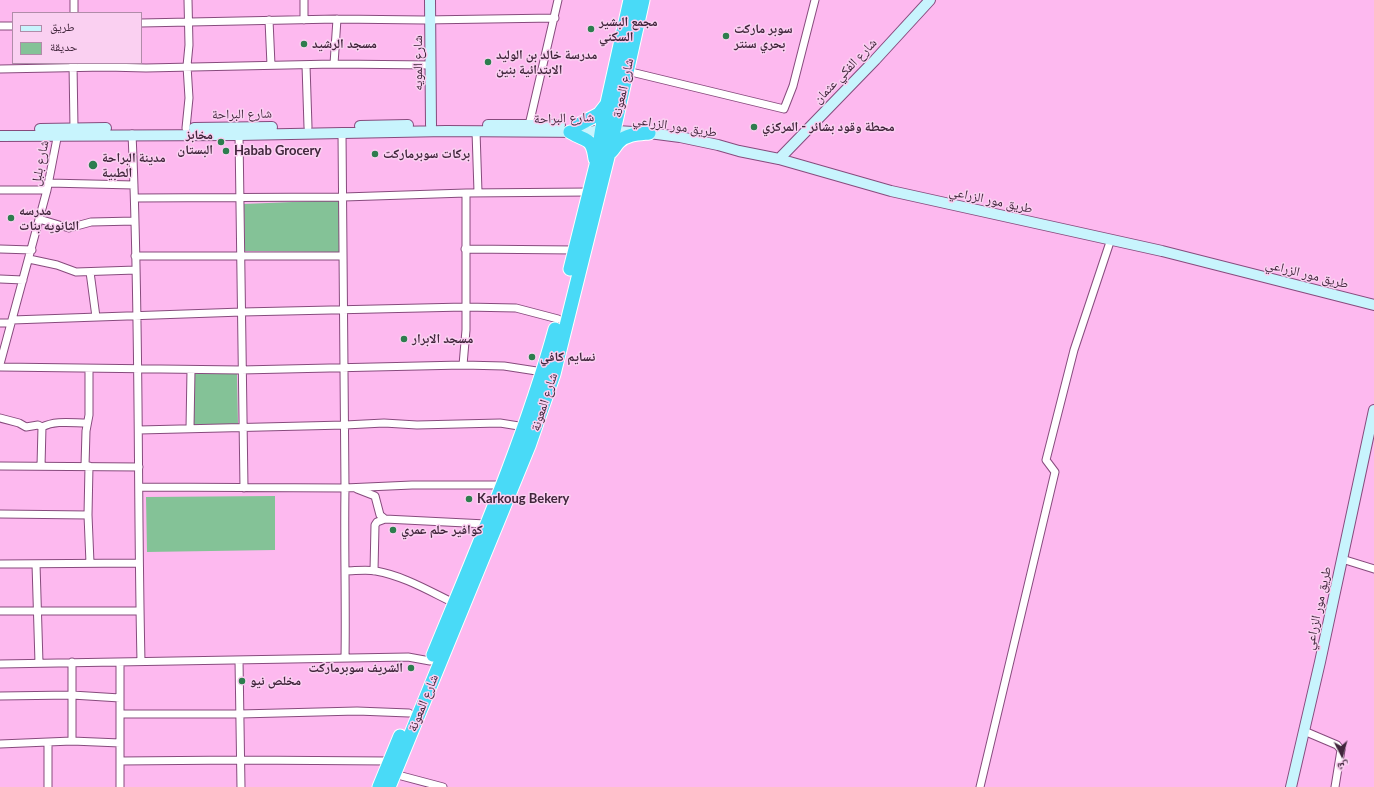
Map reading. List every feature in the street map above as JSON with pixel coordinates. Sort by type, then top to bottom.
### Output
[{"type":"highway","name":"شارع المعونة","points":[[389,787],[529,446],[554,374],[609,153],[608,102],[630,0]]},
{"type":"highway","name":"شارع المعونة","points":[[379,787],[525,427],[558,319],[596,164],[627,71],[643,0]]},
{"type":"highway","points":[[596,164],[592,145],[574,128],[599,114],[608,102]]},
{"type":"highway","points":[[609,153],[618,142],[625,137],[633,134],[649,133]]},
{"type":"street","points":[[74,0],[74,12]]},
{"type":"street","points":[[186,128],[188,98],[186,66],[189,45],[188,0]]},
{"type":"street","points":[[304,0],[304,20]]},
{"type":"street","name":"شارع المويه","points":[[430,0],[431,125]]},
{"type":"street","points":[[529,124],[558,0]]},
{"type":"street","points":[[627,71],[784,109],[793,86],[815,0]]},
{"type":"street","name":"شارع الفكي عثمان","points":[[779,159],[875,60],[930,0]]},
{"type":"street","points":[[142,23],[337,19],[430,20],[555,18]]},
{"type":"street","points":[[334,64],[337,19]]},
{"type":"street","points":[[269,20],[271,65]]},
{"type":"street","points":[[0,26],[12,26]]},
{"type":"street","points":[[0,69],[73,65],[106,65],[146,68],[334,64],[431,65]]},
{"type":"street","points":[[73,65],[74,128]]},
{"type":"street","points":[[306,65],[308,127]]},
{"type":"street","name":"شارع البراحة","points":[[0,136],[58,132],[74,128],[529,124],[574,128]]},
{"type":"street","name":"شارع البراحة","points":[[0,129],[132,134],[476,131],[594,126],[608,130]]},
{"type":"street","name":"طريق مور الزراعي","points":[[608,130],[680,137],[779,159],[891,191],[1162,251],[1374,305]]},
{"type":"street","points":[[476,131],[478,192]]},
{"type":"street","name":"شارع بلبل","points":[[0,366],[48,187],[58,132]]},
{"type":"street","points":[[342,133],[344,197],[343,256],[346,488],[345,658]]},
{"type":"street","points":[[132,134],[135,198],[139,430],[138,466],[141,661]]},
{"type":"street","points":[[239,134],[242,312],[241,370],[244,488]]},
{"type":"street","points":[[0,190],[48,187],[134,185]]},
{"type":"street","points":[[135,198],[344,197],[478,192],[589,192]]},
{"type":"street","points":[[463,365],[466,330],[466,193]]},
{"type":"street","points":[[39,219],[69,228],[91,222],[135,221]]},
{"type":"street","points":[[980,787],[1055,472],[1046,460],[1074,350],[1111,240]]},
{"type":"street","points":[[0,249],[32,250]]},
{"type":"street","points":[[465,249],[575,250]]},
{"type":"street","points":[[135,256],[343,256]]},
{"type":"street","points":[[29,259],[76,272],[136,270]]},
{"type":"street","points":[[90,272],[96,317]]},
{"type":"street","points":[[0,279],[23,280]]},
{"type":"street","points":[[0,323],[12,321],[96,317],[136,317],[163,314],[465,307],[516,308],[558,319]]},
{"type":"street","points":[[0,366],[89,369],[241,370],[344,369],[463,365],[504,366],[543,372]]},
{"type":"street","points":[[89,369],[87,466],[90,564]]},
{"type":"street","points":[[190,428],[191,370]]},
{"type":"street","name":"طريق مور الزراعي","points":[[1291,787],[1374,410]]},
{"type":"street","points":[[0,418],[19,423],[26,427],[38,425],[42,427],[59,422],[87,423]]},
{"type":"street","points":[[139,430],[345,425],[370,423],[500,423],[525,427]]},
{"type":"street","points":[[41,466],[42,427]]},
{"type":"street","points":[[0,466],[138,466]]},
{"type":"street","points":[[139,487],[356,488],[412,485],[502,485]]},
{"type":"street","points":[[356,488],[375,496],[380,515],[385,519]]},
{"type":"street","points":[[0,514],[88,515]]},
{"type":"street","points":[[374,571],[375,525],[377,522],[385,519],[486,524]]},
{"type":"street","points":[[1342,559],[1374,569]]},
{"type":"street","points":[[0,564],[139,563]]},
{"type":"street","points":[[36,564],[39,663]]},
{"type":"street","points":[[345,571],[374,571],[409,581],[454,603]]},
{"type":"street","points":[[0,612],[140,611]]},
{"type":"street","points":[[0,664],[408,657],[430,661]]},
{"type":"street","points":[[239,660],[241,787]]},
{"type":"street","points":[[72,662],[72,742]]},
{"type":"street","points":[[120,662],[120,787]]},
{"type":"street","points":[[0,696],[72,695],[120,698]]},
{"type":"street","points":[[120,714],[240,714],[357,711],[409,713]]},
{"type":"street","points":[[1304,731],[1337,744],[1341,750],[1335,787]]},
{"type":"street","points":[[0,744],[72,742],[120,743]]},
{"type":"street","points":[[48,743],[48,787]]},
{"type":"street","points":[[120,761],[389,761]]},
{"type":"street","points":[[394,774],[443,787]]},
{"type":"green space","points":[[340,200],[339,252],[245,251],[244,204]]},
{"type":"green space","points":[[193,374],[237,374],[238,425],[193,425]]},
{"type":"green space","points":[[275,496],[275,550],[147,552],[146,497]]},
{"type":"place","name":"مجمع البشير السكني","points":[[591,29]]},
{"type":"place","name":"سوبر ماركت بحري سنتر","points":[[726,36]]},
{"type":"place","name":"مسجد الرشيد","points":[[304,44]]},
{"type":"place","name":"مدرسة خالد بن الوليد الابتدائية بنين","points":[[488,62]]},
{"type":"place","name":"محطة وقود بشائر - المركزي","points":[[754,127]]},
{"type":"place","name":"مخابز البستان","points":[[221,142]]},
{"type":"place","name":"Habab Grocery","points":[[226,151]]},
{"type":"place","name":"بركات سوبرماركت","points":[[375,154]]},
{"type":"place","name":"مدينة البراحة الطبية","points":[[93,165]]},
{"type":"place","name":"مدرسه الثانويه بنات","points":[[11,218]]},
{"type":"place","name":"مسجد الابرار","points":[[404,339]]},
{"type":"place","name":"نسايم كافي","points":[[532,357]]},
{"type":"place","name":"Karkoug Bekery","points":[[469,499]]},
{"type":"place","name":"كوافير حلم عمري","points":[[393,530]]},
{"type":"place","name":"الشريف سوبرماركت","points":[[411,668]]},
{"type":"place","name":"مخلص نيو","points":[[242,681]]}]
